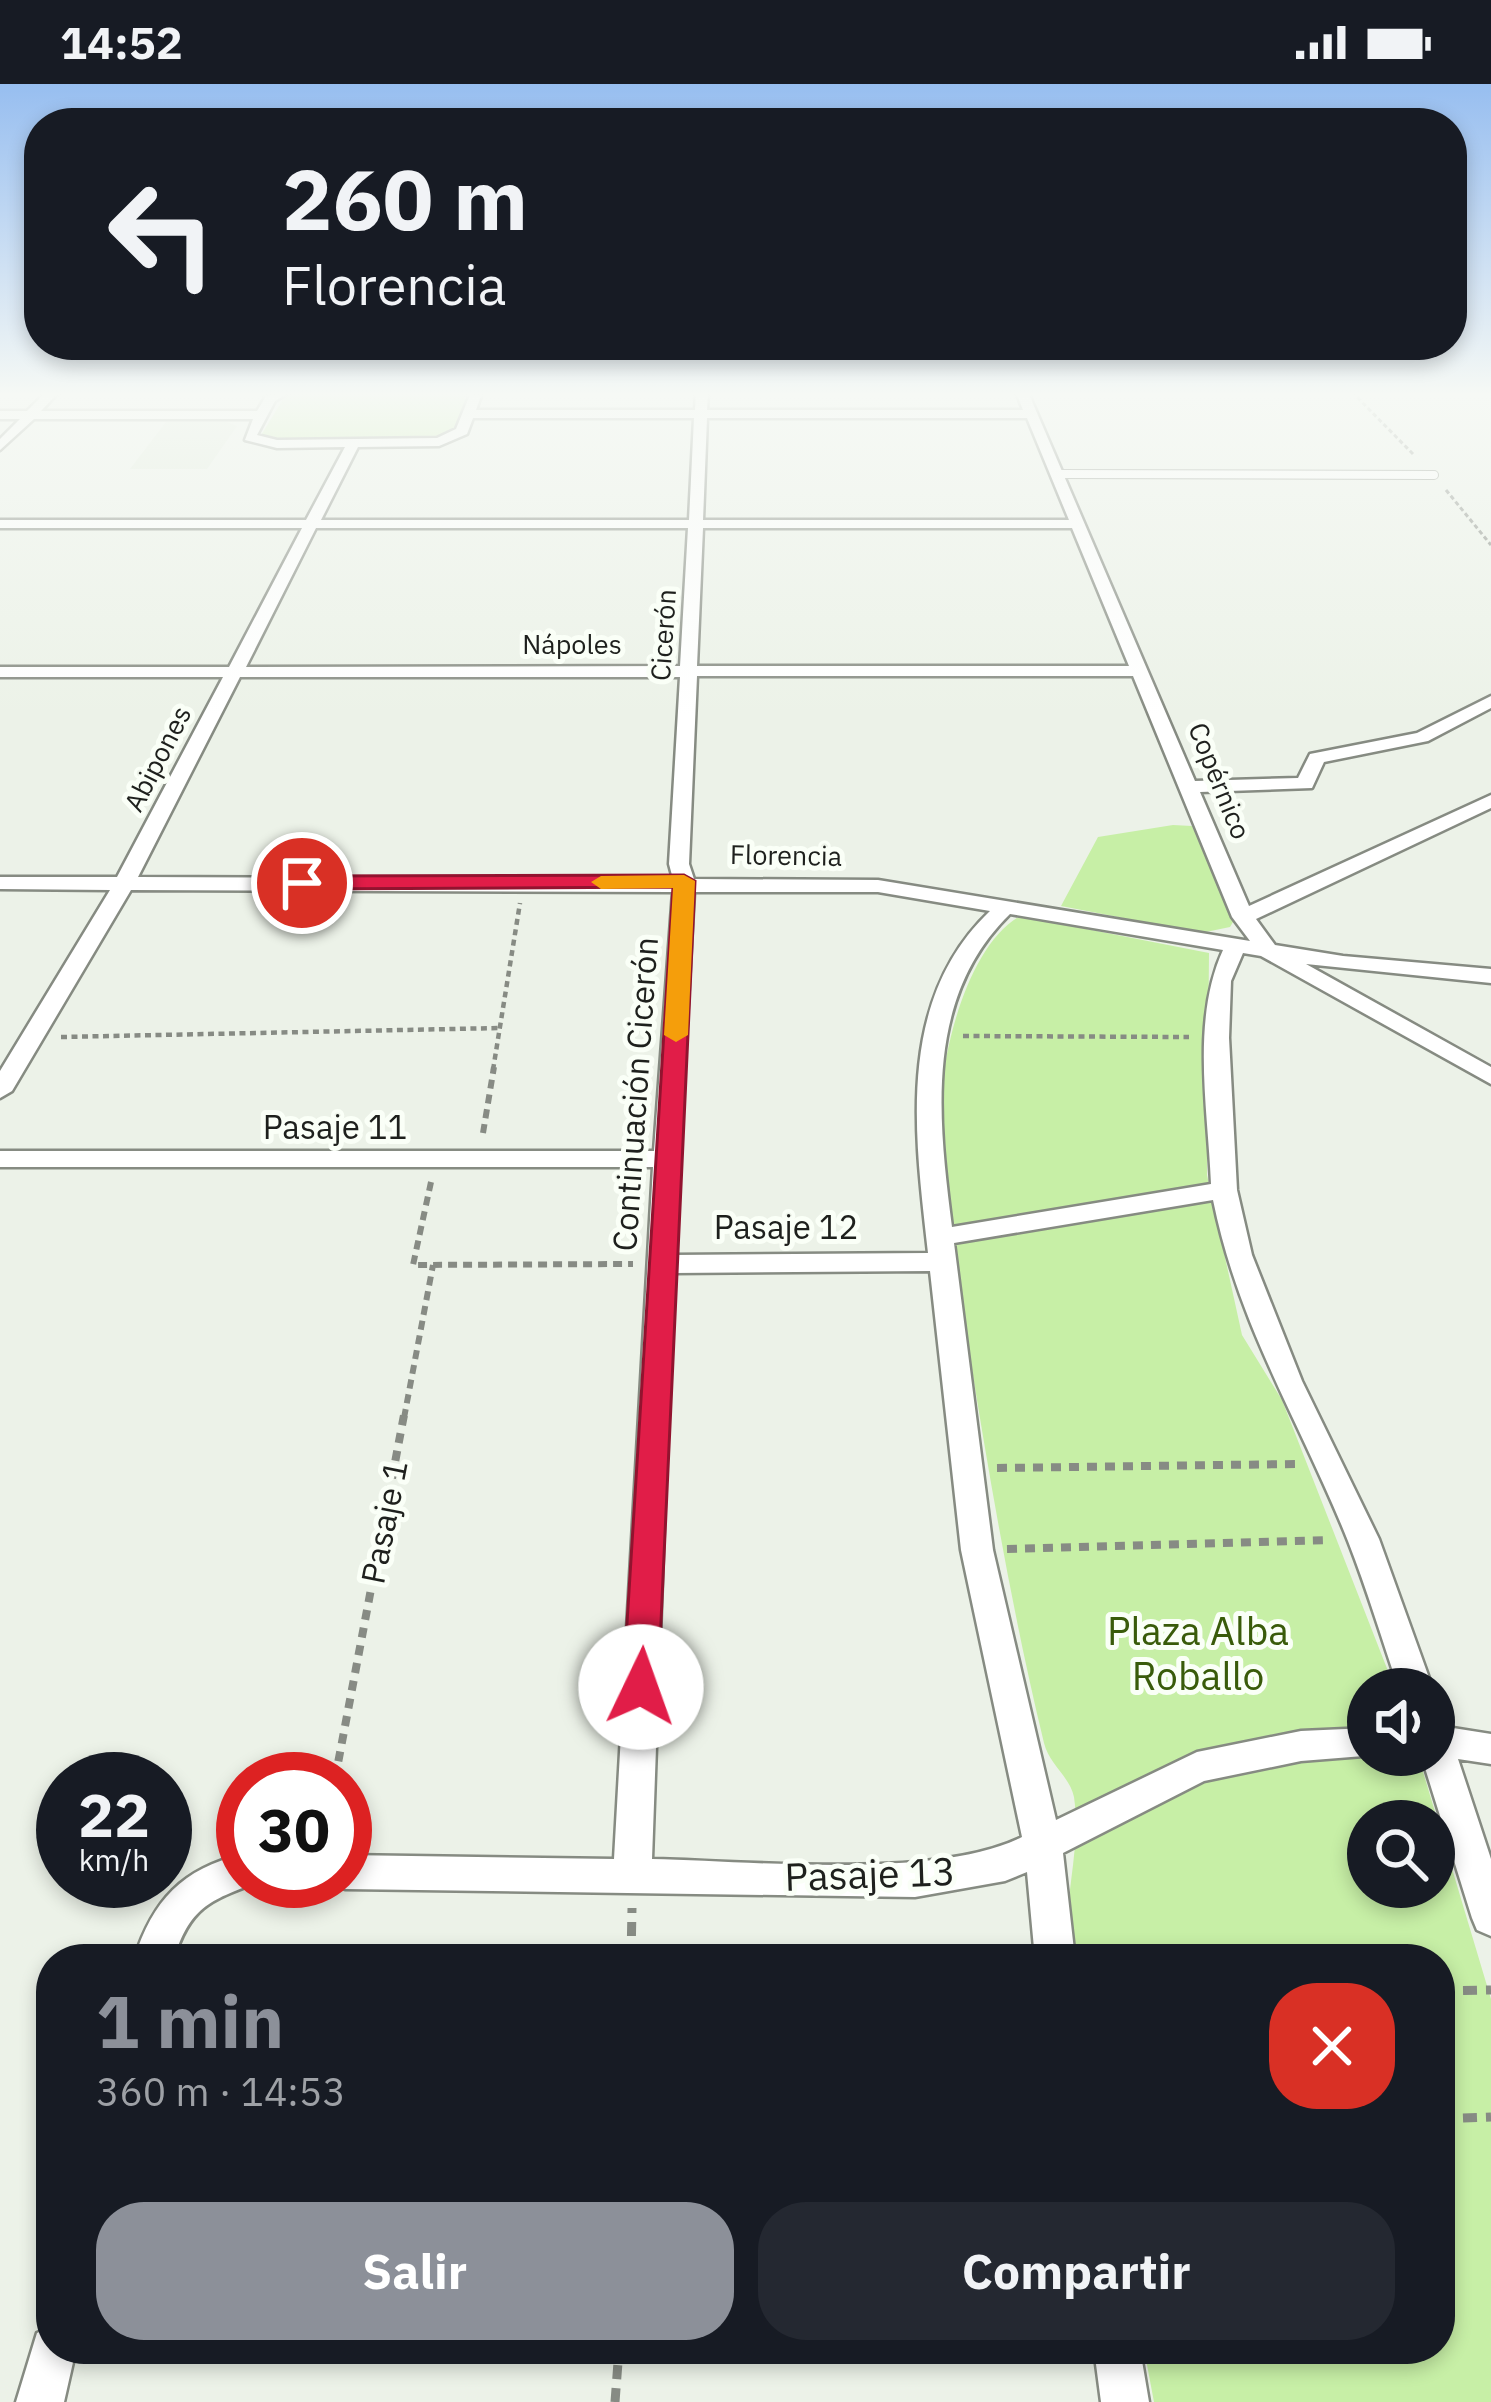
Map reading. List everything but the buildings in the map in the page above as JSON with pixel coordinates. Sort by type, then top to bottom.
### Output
[{"type":"street","name":"Abipones","points":[[0,1091],[125,882],[323,500]]},
{"type":"street","name":"Cicerón","points":[[684,881],[680,863],[699,500]]},
{"type":"street","name":"Copérnico","points":[[1067,500],[1144,671],[1239,931]]},
{"type":"street","points":[[0,524],[1077,524]]},
{"type":"street","name":"Nápoles","points":[[0,672],[1144,671]]},
{"type":"street","points":[[1188,787],[1305,784],[1317,758],[1422,737],[1491,701]]},
{"type":"street","points":[[1409,1668],[1363,1539],[1287,1382],[1238,1255],[1223,1190],[1217,1038],[1220,981],[1239,931],[1491,801]]},
{"type":"street","name":"Florencia","points":[[0,883],[684,881],[878,886],[1239,931],[1268,951],[1491,976]]},
{"type":"street","name":"Continuación Cicerón","points":[[632,1874],[660,1264],[684,881]]},
{"type":"street","points":[[1008,905],[968,946],[943,997],[934,1036],[927,1133],[977,1550],[1043,1846],[1053,1944]]},
{"type":"street","points":[[1268,951],[1491,1077]]},
{"type":"street","name":"Pasaje 11","points":[[0,1160],[669,1159]]},
{"type":"street","name":"Pasaje 12","points":[[660,1264],[942,1250],[1223,1190]]},
{"type":"street","name":"Pasaje 13","points":[[372,1872],[915,1880],[1005,1864],[1144,1789],[1197,1767],[1301,1746],[1347,1743]]},
{"type":"street","points":[[1455,1743],[1491,1749]]},
{"type":"street","points":[[1446,1776],[1491,1918]]},
{"type":"street","points":[[158,1944],[162,1927],[194,1888],[216,1880]]},
{"type":"street","points":[[40,2402],[49,2364]]},
{"type":"street","points":[[1120,2364],[1125,2402]]},
{"type":"path","points":[[1454,500],[1491,545]]},
{"type":"path","points":[[478,1160],[523,883]]},
{"type":"path","points":[[33,1036],[500,1028]]},
{"type":"path","points":[[934,1036],[1217,1038]]},
{"type":"path","points":[[436,1161],[413,1264],[660,1264]]},
{"type":"path","name":"Pasaje 1","points":[[340,1752],[433,1265]]},
{"type":"path","points":[[966,1468],[1329,1464]]},
{"type":"path","points":[[977,1550],[1363,1539]]},
{"type":"path","points":[[632,1874],[632,1944]]},
{"type":"path","points":[[1455,1991],[1491,1990]]},
{"type":"path","points":[[1455,2118],[1491,2117]]},
{"type":"path","points":[[615,2402],[618,2364]]},
{"type":"green space","points":[[1192,826],[1236,917],[1230,927],[1201,933],[1061,906],[1098,837]]},
{"type":"green space","name":"Plaza Alba Roballo","points":[[1020,916],[1209,953],[1207,1175],[1242,1335],[1282,1400],[1387,1668],[1347,1668],[1347,1776],[1424,1776],[1431,1800],[1347,1800],[1347,1908],[1455,1908],[1455,1879],[1491,1999],[1491,2402],[1154,2402],[1147,2364],[1455,2364],[1455,1944],[1068,1944],[1074,1797],[1047,1751],[1022,1647],[946,1210],[941,1150],[944,1068],[971,978],[1001,931]]},
{"type":"slow traffic","points":[[601,882],[684,881],[676,1035]]},
{"type":"route","points":[[302,883],[684,881],[641,1687]]}]
